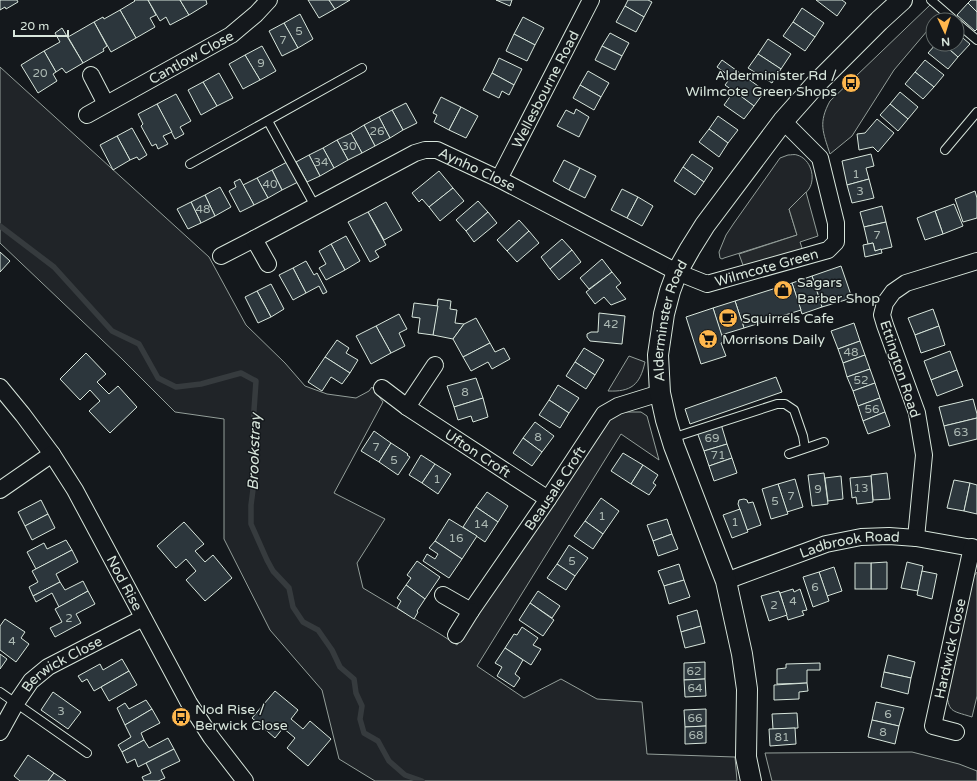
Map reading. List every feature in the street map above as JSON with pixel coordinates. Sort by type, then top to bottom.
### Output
[{"type":"street","name":"Cantlow Close","points":[[87,115],[231,35],[256,14],[269,0]]},
{"type":"street","name":"Wellesbourne Road","points":[[499,179],[591,0]]},
{"type":"street","name":"Alderminster Road","points":[[751,781],[746,757],[747,689],[743,661],[726,581],[672,438],[660,393],[658,355],[663,318],[677,272],[705,225],[783,121],[815,85],[902,0]]},
{"type":"street","points":[[91,75],[106,104]]},
{"type":"street","name":"Wilmcote Green","points":[[677,272],[707,284],[828,250],[836,242],[836,224],[820,158],[783,121]]},
{"type":"street","name":"Aynho Close","points":[[220,256],[415,154],[426,150],[437,150],[499,179],[677,272]]},
{"type":"street","points":[[254,239],[268,264]]},
{"type":"street","name":"Ettington Road","points":[[916,538],[924,455],[917,413],[882,315],[885,303],[893,292],[906,283],[977,261]]},
{"type":"street","points":[[407,407],[435,366]]},
{"type":"street","name":"Nod Rise","points":[[0,387],[23,414],[52,454],[75,490],[189,703],[211,737],[245,781]]},
{"type":"street","name":"Ufton Croft","points":[[382,388],[407,407],[548,499]]},
{"type":"street","name":"Beausale Croft","points":[[456,636],[471,611],[604,414],[618,406],[660,393]]},
{"type":"street","points":[[0,490],[52,454]]},
{"type":"street","name":"Ladbrook Road","points":[[726,581],[826,544],[861,537],[889,536],[916,538],[974,548]]},
{"type":"street","name":"Hardwick Close","points":[[956,732],[933,726],[974,548]]},
{"type":"street","points":[[443,595],[471,611]]},
{"type":"street","name":"Berwick Close","points":[[0,732],[16,703],[31,681],[48,667],[143,618]]},
{"type":"lane","points":[[931,0],[945,12]]},
{"type":"lane","points":[[965,30],[977,40]]},
{"type":"lane","points":[[190,164],[362,68]]},
{"type":"lane","points":[[945,150],[977,112]]},
{"type":"lane","points":[[268,121],[315,206]]},
{"type":"lane","points":[[672,438],[776,404],[785,404],[794,410],[803,436],[805,448]]},
{"type":"lane","points":[[788,454],[824,442]]},
{"type":"lane","points":[[0,692],[87,753]]},
{"type":"shaded area","points":[[930,5],[939,12],[925,12],[925,33],[894,70],[852,136],[830,154],[825,140],[823,122],[826,109],[830,101]]},
{"type":"shaded area","points":[[0,67],[209,257],[246,325],[285,363],[305,386],[327,394],[356,398],[369,391],[372,387],[383,402],[334,493],[385,519],[357,563],[363,588],[457,645],[603,423],[619,412],[641,412],[647,416],[659,460],[621,434],[477,666],[524,698],[561,679],[597,699],[642,702],[647,754],[735,757],[737,781],[375,781],[339,759],[322,690],[270,630],[224,539],[224,419],[175,412],[121,358],[0,243]]},
{"type":"shaded area","points":[[788,155],[796,155],[806,160],[812,174],[809,189],[789,209],[797,235],[722,259],[720,258],[719,252],[726,235],[780,158]]},
{"type":"shaded area","points":[[806,192],[818,236],[800,242],[803,251],[744,268],[739,254],[797,235],[789,209]]},
{"type":"shaded area","points":[[629,356],[645,362],[637,382],[633,386],[623,390],[608,391]]},
{"type":"shaded area","points":[[977,572],[977,696],[972,717],[959,713],[950,707],[946,689],[974,576]]},
{"type":"shaded area","points":[[912,752],[959,764],[977,771],[977,781],[772,781],[765,753]]},
{"type":"building","points":[[0,0],[17,0],[18,2],[6,9],[5,7],[0,10]]},
{"type":"building","points":[[134,0],[148,0],[156,15],[150,18],[155,27],[136,38],[120,10],[135,1]]},
{"type":"building","points":[[148,0],[180,0],[189,15],[170,25],[166,17],[160,21]]},
{"type":"building","points":[[180,0],[206,0],[207,4],[189,15]]},
{"type":"building","points":[[308,0],[329,0],[335,9],[319,18]]},
{"type":"building","points":[[329,0],[350,0],[335,9]]},
{"type":"building","points":[[496,0],[512,0],[510,6]]},
{"type":"building","points":[[628,0],[648,0],[652,2],[644,17],[625,6]]},
{"type":"building","points":[[816,0],[842,0],[846,3],[837,16]]},
{"type":"building","points":[[971,0],[977,0],[977,12],[968,3]]},
{"type":"building","points":[[968,3],[977,12],[977,29],[975,31],[965,22],[965,12],[960,12]]},
{"type":"building","points":[[625,6],[644,17],[636,32],[616,22]]},
{"type":"building","points":[[802,8],[824,23],[815,37],[793,22]]},
{"type":"building","points":[[120,10],[136,38],[111,52],[94,22],[103,17],[104,19]]},
{"type":"building","points":[[300,14],[313,39],[298,48],[284,23]]},
{"type":"building","points":[[523,17],[544,28],[535,45],[514,34]]},
{"type":"building","points":[[94,22],[107,46],[103,49],[104,51],[83,63],[68,37]]},
{"type":"building","points":[[793,22],[815,37],[805,51],[783,36]]},
{"type":"building","points":[[284,23],[298,48],[282,56],[269,31]]},
{"type":"building","points":[[62,28],[83,63],[66,73],[62,68],[56,72],[44,51],[60,42],[55,33]]},
{"type":"building","points":[[610,33],[629,43],[622,56],[602,46]]},
{"type":"building","points":[[514,34],[535,45],[527,61],[506,51]]},
{"type":"building","points":[[768,39],[791,54],[781,69],[758,54]]},
{"type":"building","points":[[965,40],[970,44],[965,49]]},
{"type":"building","points":[[262,46],[276,71],[260,80],[245,55]]},
{"type":"building","points":[[602,46],[622,56],[615,70],[595,60]]},
{"type":"building","points":[[44,51],[56,72],[53,74],[57,81],[38,93],[21,65]]},
{"type":"building","points":[[952,52],[963,52],[958,57]]},
{"type":"building","points":[[952,52],[958,57],[948,69],[928,53]]},
{"type":"building","points":[[758,54],[781,69],[772,83],[748,68]]},
{"type":"building","points":[[245,55],[260,80],[243,89],[229,64]]},
{"type":"building","points":[[499,58],[522,69],[514,85],[492,73]]},
{"type":"building","points":[[722,60],[765,91],[754,106],[725,85],[731,77],[717,67]]},
{"type":"building","points":[[925,60],[944,75],[934,87],[915,72]]},
{"type":"building","points":[[588,71],[609,83],[601,97],[580,85]]},
{"type":"building","points":[[915,72],[934,87],[923,99],[905,84]]},
{"type":"building","points":[[219,73],[233,98],[217,106],[203,82]]},
{"type":"building","points":[[492,73],[514,85],[509,95],[502,91],[499,98],[483,90]]},
{"type":"building","points":[[203,82],[217,106],[201,115],[188,90]]},
{"type":"building","points":[[580,85],[601,97],[594,110],[573,98]]},
{"type":"building","points":[[734,91],[754,106],[744,119],[724,105]]},
{"type":"building","points":[[900,92],[918,107],[908,119],[890,104]]},
{"type":"building","points":[[176,94],[191,121],[180,127],[184,134],[175,139],[157,104]]},
{"type":"building","points":[[441,97],[461,107],[449,130],[434,122],[437,115],[433,113]]},
{"type":"building","points":[[406,103],[417,123],[403,130],[392,110]]},
{"type":"building","points":[[157,104],[172,132],[163,136],[168,144],[158,149],[156,144],[152,146],[141,126],[143,124],[138,114]]},
{"type":"building","points":[[890,104],[908,119],[898,131],[880,115]]},
{"type":"building","points":[[461,107],[478,116],[466,138],[449,130]]},
{"type":"building","points":[[576,109],[589,117],[579,137],[557,126],[566,110],[574,114]]},
{"type":"building","points":[[392,110],[403,130],[390,138],[379,117]]},
{"type":"building","points":[[718,116],[738,130],[728,143],[709,129]]},
{"type":"building","points":[[379,117],[390,138],[375,146],[364,125]]},
{"type":"building","points":[[877,119],[894,133],[878,152],[873,147],[859,150],[857,134],[865,133]]},
{"type":"building","points":[[364,125],[375,146],[362,153],[351,133]]},
{"type":"building","points":[[132,128],[147,155],[139,160],[137,157],[130,160],[117,136]]},
{"type":"building","points":[[709,129],[728,143],[719,157],[699,142]]},
{"type":"building","points":[[351,133],[362,153],[348,160],[337,140]]},
{"type":"building","points":[[117,136],[130,160],[113,170],[100,145]]},
{"type":"building","points":[[337,140],[348,160],[334,168],[323,148]]},
{"type":"building","points":[[323,148],[334,168],[320,176],[309,155]]},
{"type":"building","points":[[692,154],[713,168],[704,182],[683,167]]},
{"type":"building","points":[[871,154],[874,166],[866,168],[869,179],[847,185],[842,161]]},
{"type":"building","points":[[309,155],[320,176],[307,182],[296,162]]},
{"type":"building","points":[[564,160],[580,168],[569,190],[553,181]]},
{"type":"building","points":[[287,162],[298,182],[282,190],[272,170]]},
{"type":"building","points":[[683,167],[704,182],[695,195],[674,181]]},
{"type":"building","points":[[580,168],[596,176],[585,198],[569,190]]},
{"type":"building","points":[[272,170],[282,190],[268,198],[257,178]]},
{"type":"building","points":[[439,171],[453,188],[429,207],[422,199],[419,202],[412,193]]},
{"type":"building","points":[[257,178],[268,198],[254,205],[243,185]]},
{"type":"building","points":[[240,179],[254,205],[240,212],[229,191],[236,187],[234,182]]},
{"type":"building","points":[[869,179],[874,198],[852,203],[847,185]]},
{"type":"building","points":[[220,187],[231,207],[215,216],[205,195]]},
{"type":"building","points":[[453,188],[464,201],[440,221],[429,207]]},
{"type":"building","points":[[622,189],[638,197],[627,218],[611,210]]},
{"type":"building","points":[[975,191],[977,198],[977,218],[963,222],[955,199]]},
{"type":"building","points":[[205,195],[215,216],[201,223],[191,202]]},
{"type":"building","points":[[638,197],[653,206],[642,226],[627,218]]},
{"type":"building","points":[[478,201],[488,212],[466,231],[456,220]]},
{"type":"building","points":[[191,202],[201,223],[188,229],[177,209]]},
{"type":"building","points":[[386,202],[402,230],[384,240],[368,212]]},
{"type":"building","points":[[954,204],[963,226],[943,234],[935,211]]},
{"type":"building","points":[[882,206],[886,222],[864,227],[860,212]]},
{"type":"building","points":[[935,211],[943,234],[925,240],[917,218]]},
{"type":"building","points":[[368,212],[386,245],[375,251],[379,257],[370,262],[348,222]]},
{"type":"building","points":[[488,212],[497,223],[474,242],[466,231]]},
{"type":"building","points":[[519,220],[529,231],[507,251],[497,240]]},
{"type":"building","points":[[886,222],[892,247],[875,251],[873,243],[868,244],[864,227]]},
{"type":"building","points":[[529,231],[539,243],[517,262],[507,251]]},
{"type":"building","points":[[346,236],[360,261],[345,270],[331,244]]},
{"type":"building","points":[[562,239],[572,250],[550,269],[541,257]]},
{"type":"building","points":[[873,243],[875,251],[881,249],[882,253],[865,257],[863,245]]},
{"type":"building","points":[[331,244],[345,270],[326,280],[319,268],[326,264],[319,251]]},
{"type":"building","points":[[572,250],[581,262],[559,280],[550,269]]},
{"type":"building","points":[[0,252],[10,261],[0,272]]},
{"type":"building","points":[[602,259],[612,272],[589,289],[580,278]]},
{"type":"building","points":[[306,261],[314,275],[317,273],[327,292],[323,294],[319,286],[306,293],[293,268]]},
{"type":"building","points":[[841,266],[852,298],[822,307],[812,276]]},
{"type":"building","points":[[293,268],[306,293],[293,300],[279,275]]},
{"type":"building","points":[[612,272],[621,283],[616,287],[626,299],[611,305],[604,297],[595,304],[586,292]]},
{"type":"building","points":[[812,276],[822,307],[802,314],[792,283]]},
{"type":"building","points":[[792,283],[801,310],[744,328],[735,301]]},
{"type":"building","points":[[271,284],[284,309],[271,317],[257,291]]},
{"type":"building","points":[[257,291],[271,317],[258,323],[245,297]]},
{"type":"building","points":[[438,299],[451,301],[450,309],[457,310],[455,323],[464,324],[453,339],[433,335]]},
{"type":"building","name":"Squirrels Cafe","points":[[735,301],[744,328],[721,335],[713,308]]},
{"type":"building","points":[[414,303],[438,306],[433,335],[418,333],[420,318],[412,317]]},
{"type":"building","name":"Morrisons Daily","points":[[713,308],[724,342],[721,343],[726,356],[701,364],[686,317]]},
{"type":"building","points":[[933,309],[939,326],[915,335],[908,318]]},
{"type":"building","points":[[599,313],[625,316],[622,344],[590,341],[587,337],[587,334],[591,332],[598,332]]},
{"type":"building","points":[[399,314],[407,329],[399,333],[405,346],[391,353],[376,326]]},
{"type":"building","points":[[476,318],[490,343],[463,357],[453,339],[464,324]]},
{"type":"building","points":[[854,323],[860,341],[838,349],[831,331]]},
{"type":"building","points":[[376,326],[391,353],[371,364],[356,336]]},
{"type":"building","points":[[939,326],[945,345],[921,353],[915,335]]},
{"type":"building","points":[[337,340],[349,348],[346,353],[358,360],[350,373],[325,357]]},
{"type":"building","points":[[860,341],[865,355],[843,363],[838,349]]},
{"type":"building","points":[[490,343],[495,352],[504,348],[510,359],[492,369],[488,362],[471,371],[463,357]]},
{"type":"building","points":[[584,348],[604,360],[595,375],[575,362]]},
{"type":"building","points":[[950,351],[957,370],[931,380],[924,361]]},
{"type":"building","points":[[86,353],[106,374],[97,382],[109,394],[118,386],[137,407],[110,433],[89,411],[100,401],[90,390],[80,400],[60,379]]},
{"type":"building","points":[[865,355],[870,369],[847,377],[843,363]]},
{"type":"building","points":[[325,357],[350,373],[342,384],[331,377],[322,391],[308,382]]},
{"type":"building","points":[[575,362],[595,375],[586,389],[566,376]]},
{"type":"building","points":[[870,369],[875,383],[853,391],[847,377]]},
{"type":"building","points":[[957,370],[963,386],[937,396],[931,380]]},
{"type":"building","points":[[776,377],[782,392],[690,424],[685,409]]},
{"type":"building","points":[[476,378],[483,398],[454,407],[447,386]]},
{"type":"building","points":[[875,383],[880,398],[858,406],[853,391]]},
{"type":"building","points":[[558,385],[579,398],[569,413],[549,400]]},
{"type":"building","points":[[483,398],[488,417],[473,422],[471,416],[458,420],[454,407]]},
{"type":"building","points":[[880,398],[885,412],[863,421],[858,406]]},
{"type":"building","points":[[973,399],[977,418],[944,426],[939,407]]},
{"type":"building","points":[[549,400],[569,413],[560,428],[539,415]]},
{"type":"building","points":[[885,412],[890,426],[868,434],[863,421]]},
{"type":"building","points":[[977,418],[977,439],[949,446],[944,426]]},
{"type":"building","points":[[535,422],[554,436],[542,452],[523,438]]},
{"type":"building","points":[[721,424],[727,444],[704,451],[697,432]]},
{"type":"building","points":[[374,431],[391,443],[379,462],[361,451]]},
{"type":"building","points":[[523,438],[542,452],[532,466],[513,453]]},
{"type":"building","points":[[391,443],[408,454],[407,455],[410,457],[398,475],[379,462]]},
{"type":"building","points":[[727,444],[732,458],[709,466],[704,451]]},
{"type":"building","points":[[623,453],[643,465],[631,484],[611,471]]},
{"type":"building","points":[[421,455],[435,464],[422,483],[409,475]]},
{"type":"building","points":[[732,458],[737,473],[714,481],[709,466]]},
{"type":"building","points":[[435,464],[451,474],[438,494],[422,483]]},
{"type":"building","points":[[643,465],[658,475],[653,483],[656,485],[649,495],[631,484]]},
{"type":"building","points":[[824,473],[828,504],[812,506],[808,475]]},
{"type":"building","points":[[887,473],[890,499],[873,500],[871,475]]},
{"type":"building","points":[[841,476],[843,499],[828,501],[825,478]]},
{"type":"building","points":[[871,476],[873,502],[857,504],[856,497],[852,498],[850,478]]},
{"type":"building","points":[[795,479],[803,507],[787,512],[778,484]]},
{"type":"building","points":[[954,480],[970,483],[964,511],[947,508]]},
{"type":"building","points":[[970,483],[977,485],[977,514],[964,511]]},
{"type":"building","points":[[778,484],[788,514],[771,519],[762,489]]},
{"type":"building","points":[[487,492],[508,506],[498,522],[476,507]]},
{"type":"building","points":[[601,498],[619,511],[603,534],[585,521]]},
{"type":"building","points":[[41,500],[48,514],[25,526],[18,512]]},
{"type":"building","points":[[739,500],[747,500],[748,503],[753,502],[761,525],[747,530],[738,504]]},
{"type":"building","points":[[476,507],[498,522],[485,542],[463,527]]},
{"type":"building","points":[[740,509],[748,532],[732,538],[723,515]]},
{"type":"building","points":[[48,514],[55,528],[32,540],[25,526]]},
{"type":"building","points":[[449,519],[477,536],[462,559],[435,541]]},
{"type":"building","points":[[667,519],[672,534],[653,541],[647,525]]},
{"type":"building","points":[[585,521],[603,534],[593,549],[574,536]]},
{"type":"building","points":[[184,522],[204,544],[195,551],[205,562],[213,555],[232,578],[205,601],[186,580],[196,571],[186,559],[176,568],[157,546]]},
{"type":"building","points":[[672,534],[678,549],[658,556],[653,541]]},
{"type":"building","points":[[66,540],[72,550],[36,569],[27,552],[44,543],[47,549]]},
{"type":"building","points":[[435,541],[462,559],[449,578],[423,561],[427,554],[435,559],[438,554],[429,548]]},
{"type":"building","points":[[569,545],[588,558],[575,576],[557,564]]},
{"type":"building","points":[[72,550],[78,562],[56,574],[60,582],[33,596],[29,587],[38,582],[32,571]]},
{"type":"building","points":[[417,561],[440,577],[425,599],[406,585],[411,578],[407,575]]},
{"type":"building","points":[[887,562],[887,589],[871,589],[871,563]]},
{"type":"building","points":[[907,562],[923,566],[918,591],[901,588]]},
{"type":"building","points":[[855,563],[871,563],[871,589],[855,589]]},
{"type":"building","points":[[557,564],[575,576],[566,590],[547,578]]},
{"type":"building","points":[[679,564],[684,580],[664,586],[658,571]]},
{"type":"building","points":[[834,567],[842,591],[827,596],[819,572]]},
{"type":"building","points":[[922,571],[937,574],[932,599],[917,595]]},
{"type":"building","points":[[819,572],[829,601],[813,607],[803,577]]},
{"type":"building","points":[[684,580],[690,597],[669,604],[664,586]]},
{"type":"building","points":[[83,581],[88,591],[59,607],[52,593],[36,602],[33,596],[60,582],[65,590]]},
{"type":"building","points":[[406,585],[425,599],[417,611],[418,612],[414,619],[397,608],[401,601],[397,598]]},
{"type":"building","points":[[793,589],[794,592],[800,589],[807,610],[802,611],[804,615],[788,620],[780,593]]},
{"type":"building","points":[[88,591],[95,604],[76,614],[81,623],[55,637],[50,628],[62,622],[55,609]]},
{"type":"building","points":[[538,591],[560,606],[552,618],[530,603]]},
{"type":"building","points":[[779,591],[787,615],[769,621],[761,596]]},
{"type":"building","points":[[530,603],[554,620],[543,636],[519,620]]},
{"type":"building","points":[[697,610],[701,626],[681,632],[677,616]]},
{"type":"building","points":[[5,619],[25,632],[21,638],[29,644],[16,662],[0,650],[0,626]]},
{"type":"building","points":[[701,626],[705,643],[685,648],[681,632]]},
{"type":"building","points":[[522,627],[538,638],[533,645],[541,649],[531,665],[505,648],[514,634],[517,635]]},
{"type":"building","points":[[505,648],[523,660],[515,674],[520,678],[514,687],[497,676],[502,667],[495,663]]},
{"type":"building","points":[[0,654],[7,659],[0,669]]},
{"type":"building","points":[[888,655],[915,662],[911,678],[884,672]]},
{"type":"building","points":[[122,659],[129,671],[94,691],[87,679],[82,682],[78,676],[100,664],[103,670]]},
{"type":"building","points":[[705,662],[705,679],[684,680],[684,663]]},
{"type":"building","points":[[820,663],[820,670],[807,670],[807,683],[777,684],[777,669],[786,668],[786,664]]},
{"type":"building","points":[[129,671],[137,685],[109,701],[101,687]]},
{"type":"building","points":[[884,672],[911,678],[908,694],[881,687]]},
{"type":"building","points":[[705,679],[706,696],[685,697],[684,680]]},
{"type":"building","points":[[807,683],[808,691],[799,692],[799,699],[774,700],[774,685]]},
{"type":"building","points":[[275,691],[298,710],[291,719],[303,729],[310,721],[331,739],[308,766],[287,748],[295,738],[283,728],[275,738],[252,718]]},
{"type":"building","points":[[53,692],[81,712],[68,729],[41,710]]},
{"type":"building","points":[[146,700],[152,709],[125,725],[117,708],[125,703],[129,709]]},
{"type":"building","points":[[876,702],[904,708],[899,726],[872,720]]},
{"type":"building","points":[[152,709],[160,723],[141,733],[144,740],[122,752],[118,745],[131,737],[125,725]]},
{"type":"building","points":[[706,709],[706,726],[685,727],[684,710]]},
{"type":"building","points":[[797,713],[798,728],[773,729],[772,714]]},
{"type":"building","points":[[872,720],[899,726],[895,744],[868,737]]},
{"type":"building","points":[[706,726],[706,743],[685,744],[685,727]]},
{"type":"building","points":[[795,728],[796,744],[770,746],[769,729]]},
{"type":"building","points":[[168,738],[174,749],[138,767],[135,759],[127,763],[122,752],[144,740],[149,748]]},
{"type":"building","points":[[174,749],[180,761],[161,770],[165,778],[158,781],[144,781],[142,777],[151,773],[146,763]]},
{"type":"building","points":[[28,755],[54,773],[48,781],[20,781],[14,776]]},
{"type":"building","points":[[54,773],[66,781],[48,781]]},
{"type":"waterway","name":"Brookstray","points":[[0,226],[54,267],[112,331],[139,344],[158,378],[176,387],[201,384],[241,373],[256,381],[253,449],[254,482],[251,505],[251,524],[273,571],[289,588],[293,607],[303,622],[318,630],[332,650],[340,667],[354,679],[356,693],[362,706],[360,719],[364,733],[378,741],[389,761],[405,775],[422,781]]},
{"type":"place","name":"Alderminister Rd / Wilmcote Green Shops","points":[[851,83]]},
{"type":"place","name":"Sagars Barber Shop","points":[[783,290]]},
{"type":"place","name":"Squirrels Cafe","points":[[728,318]]},
{"type":"place","name":"Morrisons Daily","points":[[708,339]]},
{"type":"place","name":"Nod Rise / Berwick Close","points":[[181,717]]}]
